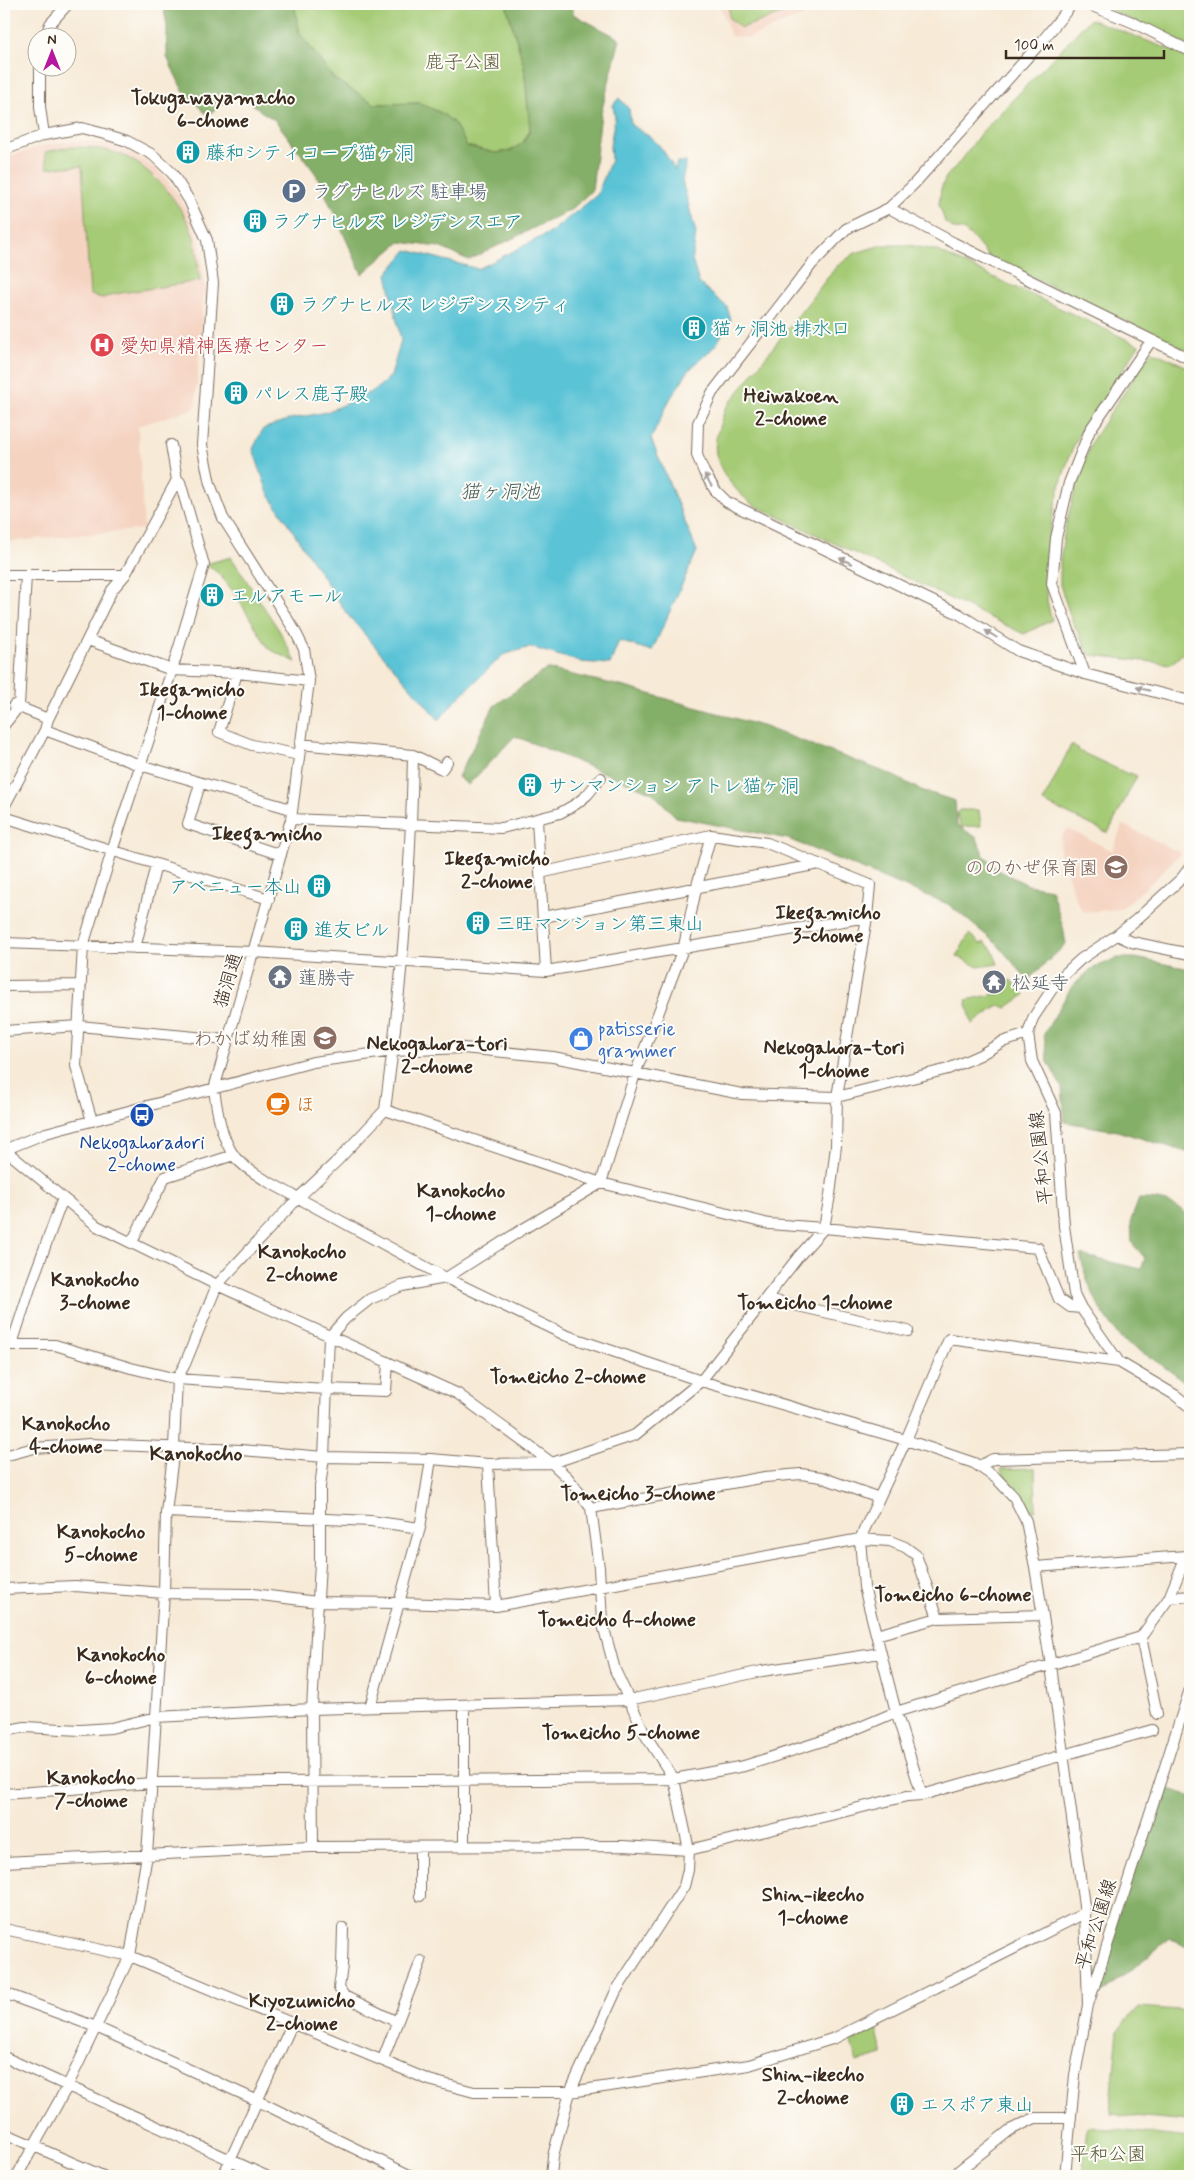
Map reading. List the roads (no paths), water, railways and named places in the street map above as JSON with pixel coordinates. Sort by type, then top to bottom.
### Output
[{"type":"street","points":[[49,28],[68,4]]},
{"type":"street","points":[[1072,4],[1030,55],[914,184],[889,208],[846,229],[822,254],[712,393],[698,423],[697,455],[704,472],[715,490],[727,502],[959,614],[1018,651],[1085,674],[1190,700]]},
{"type":"street","points":[[1087,4],[1132,22],[1190,51]]},
{"type":"street","points":[[40,78],[40,107],[44,135]]},
{"type":"street","name":"猫洞通","points":[[4,150],[44,135],[82,128],[128,141],[153,155],[172,173],[202,225],[207,240],[214,283],[202,444],[210,484],[223,518],[295,631],[304,649],[309,681],[291,814],[269,899],[214,1089]]},
{"type":"street","points":[[889,208],[954,243],[1190,359]]},
{"type":"street","points":[[1085,674],[1052,584],[1056,538],[1069,483],[1090,430],[1151,341]]},
{"type":"street","points":[[92,1121],[76,1066],[83,946],[204,565],[180,482],[177,480],[171,445]]},
{"type":"street","points":[[4,806],[45,730],[48,719],[112,590],[125,575],[177,480]]},
{"type":"street","points":[[4,575],[125,575]]},
{"type":"street","points":[[4,725],[15,706],[26,575]]},
{"type":"street","points":[[88,640],[172,670],[237,673],[309,681]]},
{"type":"street","points":[[237,673],[219,732],[252,745],[413,755],[442,769],[447,762]]},
{"type":"street","points":[[15,706],[48,719]]},
{"type":"street","points":[[45,730],[140,765],[291,814],[502,828],[560,813],[587,795],[601,778]]},
{"type":"street","points":[[17,2176],[68,2085],[130,1956],[147,1855],[164,1593],[166,1512],[174,1447],[176,1379],[185,1364],[217,1285],[384,1110],[393,1051],[402,962],[412,823],[413,755]]},
{"type":"street","points":[[200,784],[188,824],[281,855]]},
{"type":"street","points":[[4,817],[269,899]]},
{"type":"street","points":[[537,820],[546,970]]},
{"type":"street","points":[[4,1456],[34,1448],[90,1444],[174,1447],[324,1457],[431,1458],[488,1464],[552,1463],[635,1435],[701,1381],[799,1256],[824,1228],[836,1146],[837,1097],[867,917],[870,885],[767,843],[711,835],[540,873]]},
{"type":"street","points":[[313,1847],[312,1709],[320,1563],[320,1487],[324,1457],[325,1390],[329,1337],[346,1318],[370,1299],[402,1286],[446,1278],[523,1229],[601,1183],[635,1074],[684,946],[696,889],[711,835]]},
{"type":"street","points":[[135,948],[156,864]]},
{"type":"street","points":[[543,917],[819,864]]},
{"type":"street","name":"平和公園線","points":[[1190,867],[1158,900],[1117,935],[1081,959],[1058,980],[1037,1011],[1028,1034],[1032,1061],[1056,1113],[1064,1226],[1074,1294],[1081,1308],[1119,1362],[1175,1395],[1190,1407]]},
{"type":"street","points":[[4,943],[254,952],[546,970],[867,917]]},
{"type":"street","points":[[1117,935],[1132,942],[1190,954]]},
{"type":"street","points":[[4,986],[81,985]]},
{"type":"street","points":[[4,1031],[79,1026],[227,1040]]},
{"type":"street","points":[[551,2176],[553,2156],[570,2092],[616,1991],[684,1886],[688,1870],[689,1850],[674,1779],[646,1736],[615,1670],[602,1621],[591,1508],[568,1478],[552,1463],[458,1394],[217,1285],[97,1226],[4,1150],[46,1133],[313,1062],[353,1055],[463,1048],[553,1057],[742,1094],[837,1097],[948,1069],[980,1055],[1002,1042],[1028,1034]]},
{"type":"street","points":[[214,1089],[218,1118],[234,1155],[246,1167],[298,1198],[446,1278],[565,1335],[701,1381],[906,1440],[974,1462],[996,1478],[1014,1497],[1026,1521],[1035,1567],[1051,1666],[1085,1913],[1088,2005]]},
{"type":"street","points":[[384,1110],[601,1183],[769,1224],[1038,1248],[1059,1299],[1070,1307],[1081,1308]]},
{"type":"street","points":[[132,1242],[165,1177],[234,1155]]},
{"type":"street","points":[[63,1198],[8,1345],[55,1345],[131,1368],[176,1379],[325,1390],[386,1391],[388,1363]]},
{"type":"street","points":[[767,1299],[908,1331]]},
{"type":"street","points":[[922,1795],[896,1712],[864,1587],[860,1539],[906,1440],[949,1339],[1119,1362]]},
{"type":"street","points":[[979,1466],[993,1459],[1190,1454]]},
{"type":"street","points":[[370,1707],[420,1528],[431,1458]]},
{"type":"street","points":[[488,1464],[496,1606]]},
{"type":"street","points":[[591,1508],[765,1477],[801,1474],[821,1477],[879,1498]]},
{"type":"street","points":[[166,1512],[371,1522],[420,1528]]},
{"type":"street","points":[[4,1589],[11,1587],[75,1586],[164,1593],[253,1594],[317,1602],[496,1606],[860,1539],[890,1541],[905,1547],[916,1555],[938,1618]]},
{"type":"street","points":[[4,1794],[152,1783],[674,1779],[744,1766],[844,1734],[896,1712],[1141,1637],[1169,1598],[1186,1556],[1035,1567]]},
{"type":"street","points":[[1169,1598],[1190,1596]]},
{"type":"street","points":[[876,1635],[938,1618],[1042,1615]]},
{"type":"street","points":[[1141,1637],[1157,1714]]},
{"type":"street","points":[[4,1732],[25,1727],[80,1730],[111,1728],[156,1717],[312,1709],[629,1700],[762,1671],[881,1652]]},
{"type":"street","name":"平和公園線","points":[[1065,2176],[1075,2075],[1088,2005],[1190,1689]]},
{"type":"street","points":[[464,1705],[464,1846]]},
{"type":"street","points":[[4,1862],[313,1847],[623,1846],[689,1850],[770,1828],[907,1796],[922,1795],[1152,1730]]},
{"type":"street","points":[[420,1847],[420,1896]]},
{"type":"street","points":[[4,1929],[130,1956],[429,2080],[474,2092],[570,2092],[749,2065],[835,2038],[1085,1913]]},
{"type":"street","points":[[343,1928],[340,1992],[344,1996],[398,2022]]},
{"type":"street","points":[[383,2060],[421,1961]]},
{"type":"street","points":[[4,1993],[96,2027],[258,2102],[407,2175]]},
{"type":"street","points":[[223,2176],[293,2022]]},
{"type":"street","points":[[4,2057],[266,2176]]},
{"type":"street","points":[[952,2176],[1010,2130],[1035,2118],[1071,2118]]},
{"type":"street","points":[[4,2133],[103,2176]]},
{"type":"water","name":"猫ヶ洞池","points":[[619,98],[629,109],[631,125],[657,143],[675,170],[677,162],[686,162],[682,181],[696,233],[692,260],[699,283],[727,307],[731,320],[715,346],[689,370],[670,399],[651,439],[697,551],[652,651],[619,641],[610,664],[581,662],[530,647],[503,655],[454,702],[439,720],[347,614],[268,493],[253,449],[263,429],[290,419],[327,412],[375,390],[391,376],[401,340],[387,274],[407,250],[478,269],[551,232],[597,195],[611,160],[610,146],[615,117],[613,105]]},
{"type":"place","name":"藤和シティコープ猫ヶ洞","points":[[188,152]]},
{"type":"place","name":"ラグナヒルズ 駐車場","points":[[294,191]]},
{"type":"place","name":"ラグナヒルズ レジデンスエア","points":[[255,221]]},
{"type":"place","name":"ラグナヒルズ レジデンスシティ","points":[[282,304]]},
{"type":"place","name":"猫ヶ洞池 排水口","points":[[694,328]]},
{"type":"place","name":"愛知県精神医療センター","points":[[102,345]]},
{"type":"place","name":"パレス鹿子殿","points":[[236,393]]},
{"type":"place","name":"エルアモール","points":[[212,595]]},
{"type":"place","name":"サンマンション アトレ猫ヶ洞","points":[[530,785]]},
{"type":"place","name":"ののかぜ保育園","points":[[1116,867]]},
{"type":"place","name":"アベニュー本山","points":[[319,886]]},
{"type":"place","name":"三旺マンション第三東山","points":[[478,923]]},
{"type":"place","name":"進友ビル","points":[[296,929]]},
{"type":"place","name":"蓮勝寺","points":[[280,977]]},
{"type":"place","name":"松延寺","points":[[994,982]]},
{"type":"place","name":"わかば幼稚園","points":[[325,1038]]},
{"type":"place","name":"patisserie grammer","points":[[581,1039]]},
{"type":"place","name":"ほ","points":[[278,1104]]},
{"type":"place","name":"Nekogahoradori 2-chome","points":[[142,1115]]},
{"type":"place","name":"エスポア東山","points":[[902,2104]]},
{"type":"district","name":"Tokugawayamacho 6-chome","points":[[213,108]]},
{"type":"district","name":"Heiwakoen 2-chome","points":[[791,406]]},
{"type":"district","name":"Ikegamicho 1-chome","points":[[192,700]]},
{"type":"district","name":"Ikegamicho","points":[[267,833]]},
{"type":"district","name":"Ikegamicho 2-chome","points":[[497,870]]},
{"type":"district","name":"Ikegamicho 3-chome","points":[[828,924]]},
{"type":"district","name":"Nekogahora-tori 2-chome","points":[[437,1054]]},
{"type":"district","name":"Nekogahora-tori 1-chome","points":[[834,1058]]},
{"type":"district","name":"Kanokocho 1-chome","points":[[461,1202]]},
{"type":"district","name":"Kanokocho 2-chome","points":[[302,1262]]},
{"type":"district","name":"Kanokocho 3-chome","points":[[95,1290]]},
{"type":"district","name":"Tomeicho 1-chome","points":[[815,1302]]},
{"type":"district","name":"Tomeicho 2-chome","points":[[568,1376]]},
{"type":"district","name":"Kanokocho 4-chome","points":[[66,1434]]},
{"type":"district","name":"Kanokocho","points":[[196,1453]]},
{"type":"district","name":"Tomeicho 3-chome","points":[[638,1493]]},
{"type":"district","name":"Kanokocho 5-chome","points":[[101,1542]]},
{"type":"district","name":"Tomeicho 6-chome","points":[[953,1594]]},
{"type":"district","name":"Tomeicho 4-chome","points":[[617,1619]]},
{"type":"district","name":"Kanokocho 6-chome","points":[[121,1666]]},
{"type":"district","name":"Tomeicho 5-chome","points":[[621,1732]]},
{"type":"district","name":"Kanokocho 7-chome","points":[[91,1788]]},
{"type":"district","name":"Shin-ikecho 1-chome","points":[[813,1906]]},
{"type":"district","name":"Kiyozumicho 2-chome","points":[[302,2012]]},
{"type":"district","name":"Shin-ikecho 2-chome","points":[[813,2086]]},
{"type":"park label","name":"鹿子公園","points":[[463,61]]},
{"type":"park label","name":"平和公園","points":[[1108,2153]]}]
